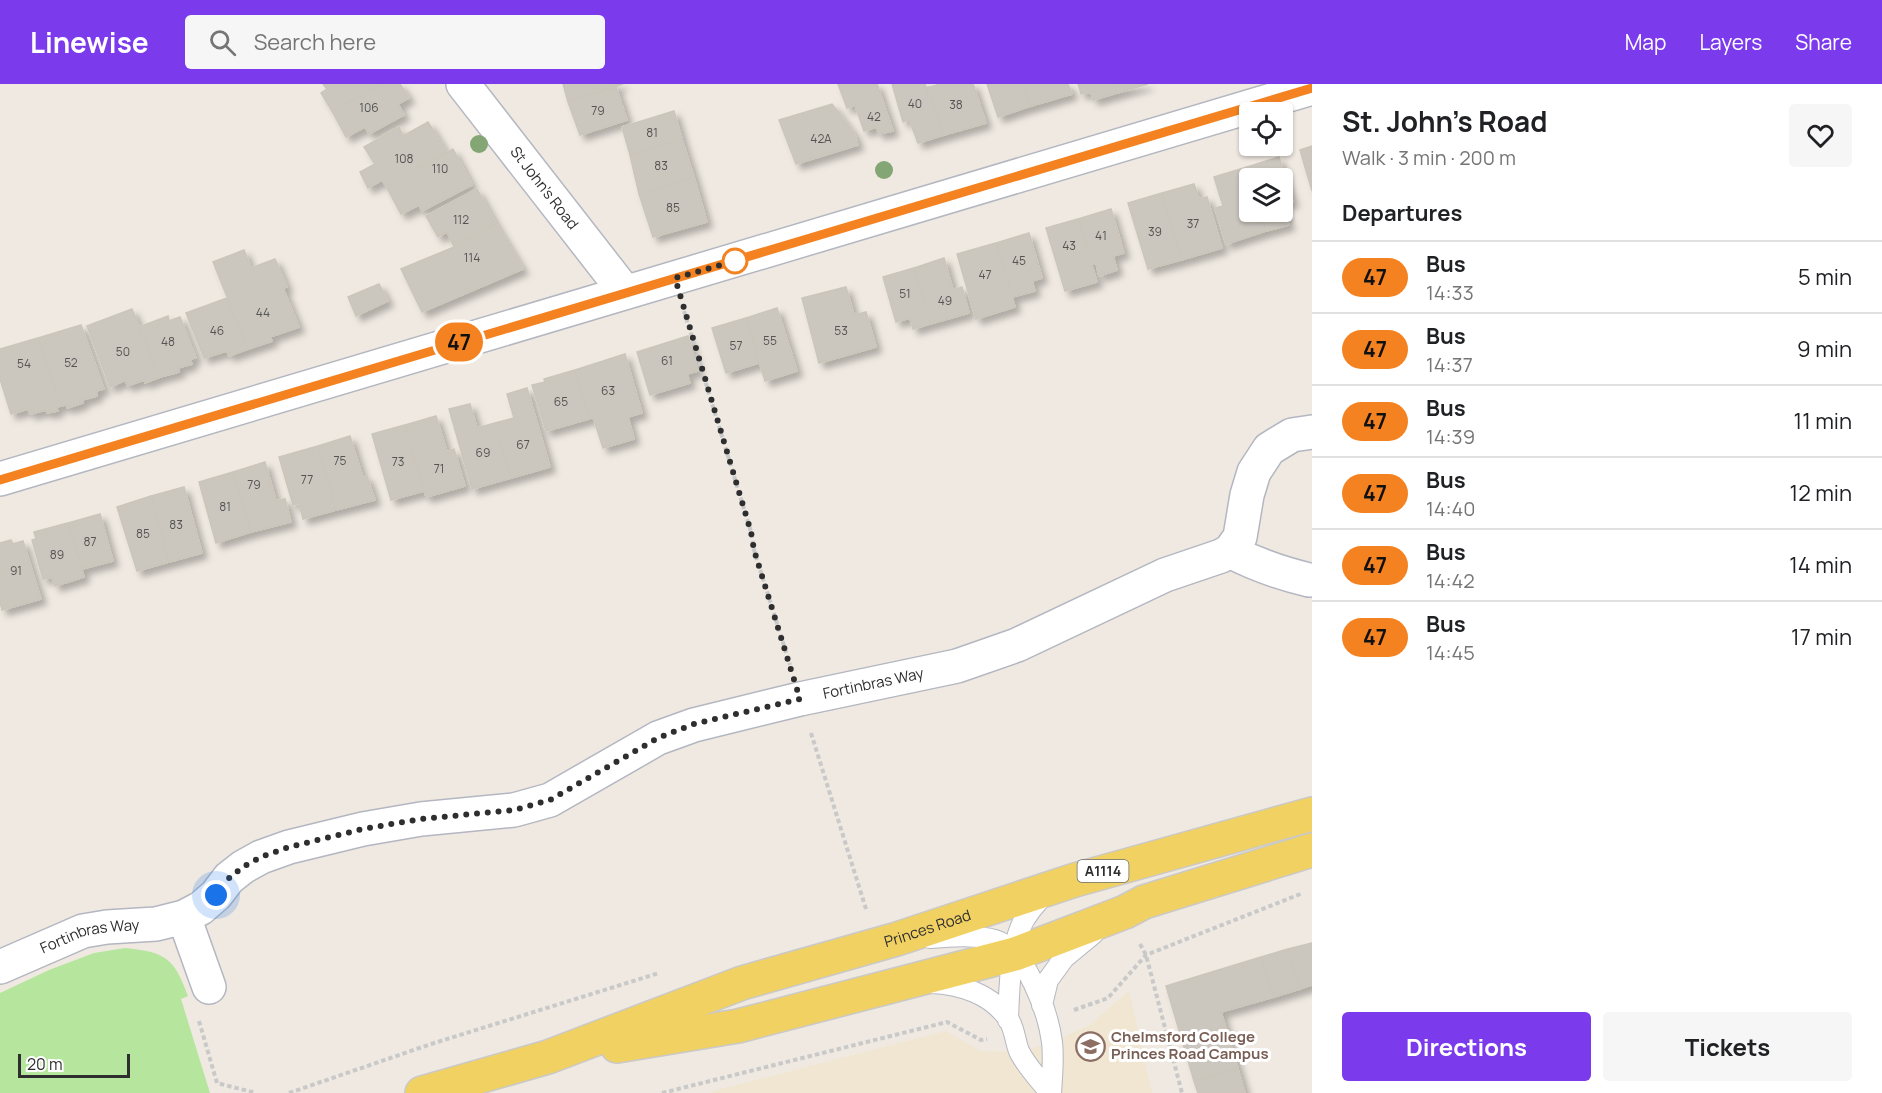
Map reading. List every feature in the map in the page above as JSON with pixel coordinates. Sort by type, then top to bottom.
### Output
[{"type":"main road","name":"Princes Road","points":[[422,1093],[548,1057],[742,983],[897,939],[1053,886],[1312,814]]},
{"type":"main road","name":"Princes Road","points":[[548,1057],[738,1026],[1132,926],[1144,902],[1312,850]]},
{"type":"street","name":"St John's Road","points":[[463,84],[625,292]]},
{"type":"street","points":[[0,479],[1312,88]]},
{"type":"street","points":[[1309,580],[1278,573],[1230,551],[1240,537],[1247,495],[1254,472],[1269,449],[1292,435],[1312,432]]},
{"type":"street","name":"Fortinbras Way","points":[[0,968],[83,931],[156,924],[184,917],[201,908],[216,895],[229,878],[243,867],[261,857],[289,847],[363,829],[421,819],[514,810],[550,800],[658,738],[694,724],[957,666],[1017,645],[1165,575],[1230,551]]},
{"type":"street","points":[[184,917],[209,987]]},
{"type":"lane","points":[[1008,1020],[1009,979],[1021,927],[1034,906],[1053,886]]},
{"type":"lane","points":[[1042,1005],[1048,980],[1064,958],[1085,938],[1132,926]]},
{"type":"lane","points":[[897,939],[972,937],[996,941],[1015,954],[1028,973],[1042,1005],[1052,1042],[1051,1093]]},
{"type":"lane","points":[[910,982],[949,983],[977,992],[997,1007],[1008,1020],[1020,1052],[1051,1093]]},
{"type":"path","points":[[675,278],[751,532],[754,550],[866,909]]},
{"type":"path","points":[[1072,1011],[1108,998],[1146,956],[1312,890]]},
{"type":"path","points":[[1132,926],[1146,956],[1182,1093]]},
{"type":"path","points":[[209,987],[211,993],[193,999],[217,1083],[256,1093]]},
{"type":"path","points":[[662,1093],[947,1022],[981,1040],[993,1037]]},
{"type":"shaded area","name":"Chelmsford College Princes Road Campus","points":[[1129,991],[1152,1093],[712,1093],[946,1031],[980,1051],[1020,1052],[1052,1042],[1090,1025]]},
{"type":"green space","points":[[125,948],[159,955],[167,959],[178,973],[188,996],[181,999],[210,1093],[0,1093],[0,993],[49,970],[94,953]]},
{"type":"building","points":[[323,84],[382,84],[332,111],[321,93],[327,89]]},
{"type":"building","points":[[382,84],[400,84],[409,98],[398,104],[404,115],[369,134],[365,127],[346,137],[332,111]]},
{"type":"building","points":[[563,84],[623,84],[568,102]]},
{"type":"building","points":[[838,84],[877,84],[893,131],[879,134],[876,127],[864,131],[855,105],[847,108]]},
{"type":"building","points":[[892,84],[925,84],[944,135],[918,143],[909,119],[903,122]]},
{"type":"building","points":[[940,84],[973,84],[986,123],[944,135],[926,88]]},
{"type":"building","points":[[987,84],[1023,84],[1031,106],[998,117]]},
{"type":"building","points":[[1023,84],[1068,84],[1072,94],[1031,106]]},
{"type":"building","points":[[1078,84],[1114,84],[1117,93],[1093,100],[1091,92],[1081,94]]},
{"type":"building","points":[[1114,84],[1148,84],[1117,93]]},
{"type":"building","points":[[616,87],[627,120],[580,135],[568,102]]},
{"type":"building","points":[[832,104],[854,133],[858,145],[796,164],[779,120]]},
{"type":"building","points":[[674,111],[682,139],[630,155],[622,127]]},
{"type":"building","points":[[428,122],[447,153],[386,186],[382,180],[368,188],[360,172],[375,164],[364,147],[399,127],[403,136]]},
{"type":"building","points":[[682,139],[694,177],[639,194],[630,155]]},
{"type":"building","points":[[1312,146],[1312,191],[1300,150]]},
{"type":"building","points":[[453,149],[472,185],[422,211],[419,205],[401,214],[386,186]]},
{"type":"building","points":[[1279,157],[1282,168],[1247,168]]},
{"type":"building","points":[[1239,169],[1239,222],[1263,222],[1266,231],[1226,244],[1215,208],[1223,206],[1214,177]]},
{"type":"building","points":[[694,177],[707,222],[653,237],[639,194]]},
{"type":"building","points":[[1194,184],[1199,199],[1207,197],[1222,248],[1181,260],[1162,193]]},
{"type":"building","points":[[477,189],[496,224],[454,247],[447,232],[438,237],[426,216]]},
{"type":"building","points":[[1162,193],[1181,260],[1148,269],[1128,203]]},
{"type":"building","points":[[1111,209],[1124,253],[1113,256],[1117,270],[1099,276],[1096,263],[1092,264],[1078,219]]},
{"type":"building","points":[[1078,219],[1097,282],[1065,291],[1046,228]]},
{"type":"building","points":[[1263,222],[1288,222],[1289,225],[1266,231]]},
{"type":"building","points":[[496,224],[523,269],[422,312],[401,269],[454,247]]},
{"type":"building","points":[[1029,233],[1042,278],[1032,281],[1035,291],[1012,297],[996,243]]},
{"type":"building","points":[[996,243],[1015,307],[976,319],[957,254]]},
{"type":"building","points":[[244,250],[251,268],[275,259],[287,287],[283,288],[299,327],[270,337],[272,341],[248,349],[213,262]]},
{"type":"building","points":[[944,258],[953,290],[962,287],[969,313],[930,324],[914,268]]},
{"type":"building","points":[[914,268],[930,324],[913,329],[910,318],[896,322],[883,277]]},
{"type":"building","points":[[379,284],[388,301],[356,316],[348,297]]},
{"type":"building","points":[[846,287],[854,315],[866,312],[876,347],[819,363],[802,298]]},
{"type":"building","points":[[227,298],[248,349],[229,356],[227,351],[204,358],[186,313]]},
{"type":"building","points":[[777,308],[797,371],[765,381],[746,318]]},
{"type":"building","points":[[132,309],[160,377],[145,383],[144,380],[127,386],[126,380],[110,387],[87,326]]},
{"type":"building","points":[[168,316],[169,321],[180,317],[196,358],[190,359],[192,364],[178,368],[179,372],[160,377],[139,327]]},
{"type":"building","points":[[746,318],[759,363],[726,373],[712,328]]},
{"type":"building","points":[[81,325],[104,389],[96,391],[97,396],[82,400],[83,403],[67,408],[66,404],[62,406],[38,338]]},
{"type":"building","points":[[688,336],[698,371],[687,374],[690,383],[650,395],[637,352]]},
{"type":"building","points":[[38,338],[62,406],[56,407],[58,411],[47,413],[46,410],[30,414],[28,409],[11,414],[0,379],[0,349]]},
{"type":"building","points":[[625,354],[642,413],[628,417],[634,439],[603,448],[593,417],[589,419],[575,370]]},
{"type":"building","points":[[575,370],[589,419],[546,431],[532,385]]},
{"type":"building","points":[[527,388],[550,467],[511,478],[495,423],[514,418],[507,394]]},
{"type":"building","points":[[470,404],[477,428],[495,423],[511,478],[472,489],[449,409]]},
{"type":"building","points":[[436,416],[447,452],[454,449],[465,486],[426,497],[405,425]]},
{"type":"building","points":[[405,425],[424,491],[391,500],[372,434]]},
{"type":"building","points":[[350,436],[363,478],[367,476],[375,500],[336,510],[318,446]]},
{"type":"building","points":[[318,446],[336,510],[303,519],[299,503],[293,505],[279,457]]},
{"type":"building","points":[[265,462],[276,501],[285,499],[291,522],[251,532],[233,472]]},
{"type":"building","points":[[233,472],[251,532],[216,543],[199,482]]},
{"type":"building","points":[[184,487],[202,553],[169,562],[151,496]]},
{"type":"building","points":[[151,496],[169,562],[137,571],[117,507]]},
{"type":"building","points":[[100,514],[113,561],[82,569],[68,523]]},
{"type":"building","points":[[68,523],[84,577],[55,586],[52,577],[43,579],[32,540],[36,539],[34,532]]},
{"type":"building","points":[[11,540],[13,544],[23,541],[41,599],[2,610],[0,543]]},
{"type":"building","points":[[1312,943],[1312,985],[1300,989],[1288,949]]},
{"type":"building","points":[[1288,949],[1300,989],[1274,997],[1261,957]]},
{"type":"building","points":[[1261,957],[1274,997],[1221,1012],[1238,1069],[1194,1081],[1166,986]]},
{"type":"building","points":[[1238,1069],[1245,1093],[1198,1093],[1194,1081]]},
{"type":"bus line","name":"47","points":[[0,480],[1312,88]]},
{"type":"place","name":"Chelmsford College Princes Road Campus","points":[[1090,1046]]},
{"type":"route","points":[[216,895],[229,878],[243,867],[261,857],[289,847],[363,829],[421,819],[514,810],[550,800],[658,738],[694,724],[800,699],[675,278],[735,261]]}]
